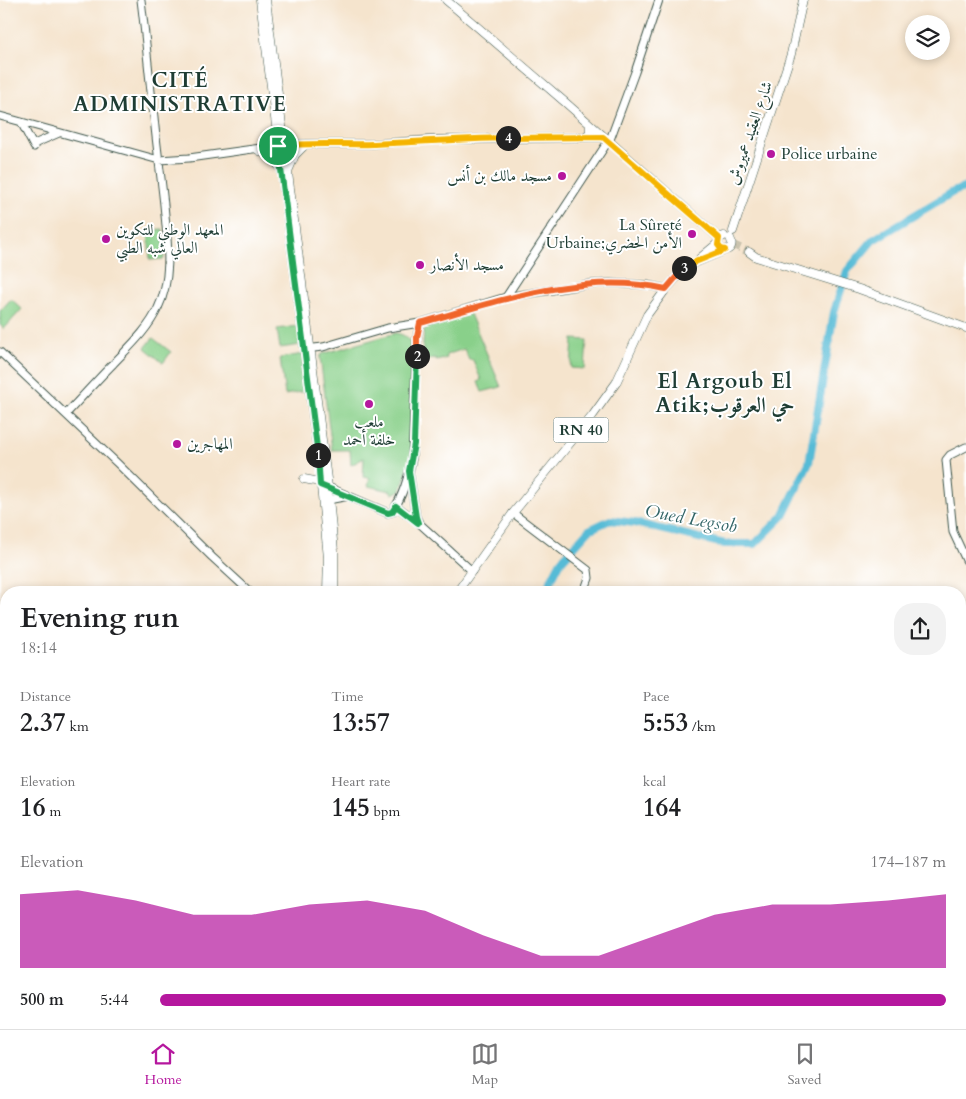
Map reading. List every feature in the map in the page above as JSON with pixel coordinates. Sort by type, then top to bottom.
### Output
[{"type":"main road","points":[[260,0],[270,53]]},
{"type":"main road","points":[[266,0],[270,53],[323,485],[328,558],[327,586]]},
{"type":"main road","points":[[446,0],[606,139],[728,241],[735,222]]},
{"type":"main road","name":"شارع العقيد عميروش","points":[[791,54],[792,34],[798,0]]},
{"type":"main road","name":"شارع العقيد عميروش","points":[[728,241],[791,54],[803,0]]},
{"type":"main road","points":[[584,137],[590,133],[590,125]]},
{"type":"main road","points":[[285,170],[295,155],[305,145]]},
{"type":"main road","points":[[256,150],[271,157],[285,170]]},
{"type":"main road","name":"RN 40","points":[[461,586],[513,513],[593,415],[616,383],[647,316],[666,289],[681,272],[728,241]]},
{"type":"main road","points":[[750,254],[859,289],[966,328]]},
{"type":"main road","points":[[304,479],[323,485]]},
{"type":"main road","points":[[323,485],[328,500],[334,551],[334,586]]},
{"type":"street","points":[[66,414],[135,341],[154,315],[164,294],[168,250],[164,198],[141,0]]},
{"type":"street","points":[[506,298],[606,139],[635,72],[659,0]]},
{"type":"street","points":[[0,116],[159,160],[256,150],[294,152],[305,145],[372,144],[428,140],[584,137],[606,139]]},
{"type":"street","points":[[22,122],[34,146],[59,133]]},
{"type":"street","points":[[140,155],[152,149],[156,145],[156,140]]},
{"type":"street","points":[[307,349],[323,347],[388,328],[420,323],[506,298],[589,284],[631,283],[666,289]]},
{"type":"street","points":[[323,485],[388,513],[392,512],[396,506],[409,471],[414,444],[417,337],[420,323]]},
{"type":"street","points":[[408,324],[417,337]]},
{"type":"street","points":[[0,352],[244,586]]},
{"type":"street","points":[[966,447],[950,455],[946,460],[953,532],[966,560]]},
{"type":"street","points":[[409,471],[418,523]]},
{"type":"street","points":[[328,500],[350,496]]},
{"type":"street","points":[[396,506],[472,571]]},
{"type":"street","points":[[513,513],[585,567],[589,573],[586,586]]},
{"type":"green space","points":[[163,229],[164,259],[150,260],[148,230]]},
{"type":"green space","points":[[11,299],[22,309],[4,329],[0,325],[0,311]]},
{"type":"green space","points":[[470,314],[501,387],[482,392],[478,382],[481,380],[473,360],[469,360],[464,349],[446,355],[447,358],[437,361],[435,358],[422,362],[424,327]]},
{"type":"green space","points":[[298,326],[301,345],[280,348],[277,329]]},
{"type":"green space","name":"ملعب خلفة أحمد","points":[[396,333],[407,337],[411,347],[412,456],[401,490],[392,494],[391,491],[368,486],[370,478],[363,477],[364,458],[351,465],[350,450],[332,450],[320,357],[322,354]]},
{"type":"green space","points":[[153,338],[171,352],[163,363],[145,348]]},
{"type":"green space","points":[[573,339],[587,340],[585,369],[571,368]]},
{"type":"green space","points":[[303,354],[306,391],[285,395],[280,358]]},
{"type":"waterway","name":"Oued Legsob","points":[[548,586],[561,561],[589,530],[610,520],[635,523],[725,544],[755,544],[783,516],[809,463],[834,312],[847,271],[873,240],[953,192],[966,187]]},
{"type":"tunnel","points":[[733,245],[749,252]]},
{"type":"place","name":"Police urbaine","points":[[771,154]]},
{"type":"place","name":"مسجد مالك بن أنس","points":[[562,176]]},
{"type":"place","name":"La Sûreté Urbaine;الأمن الحضري","points":[[692,234]]},
{"type":"place","name":"المعهد الوطني للتكوين العالي شبه الطبي","points":[[106,239]]},
{"type":"place","name":"مسجد الأنصار","points":[[420,265]]},
{"type":"place","name":"ملعب خلفة أحمد","points":[[369,404]]},
{"type":"place","name":"المهاجرين","points":[[177,444]]},
{"type":"district","name":"CITÉ ADMINISTRATIVE","points":[[180,92]]},
{"type":"district","name":"El Argoub El Atik;حي العرقوب","points":[[725,393]]},
{"type":"route","points":[[603,137],[713,232],[719,238],[719,247],[725,250],[687,266],[666,289],[631,283],[589,284],[506,298],[420,323],[417,337],[414,444],[409,471],[418,523],[396,506],[392,512],[388,513],[320,485],[318,455],[278,146],[372,144],[428,140],[603,137]]}]
